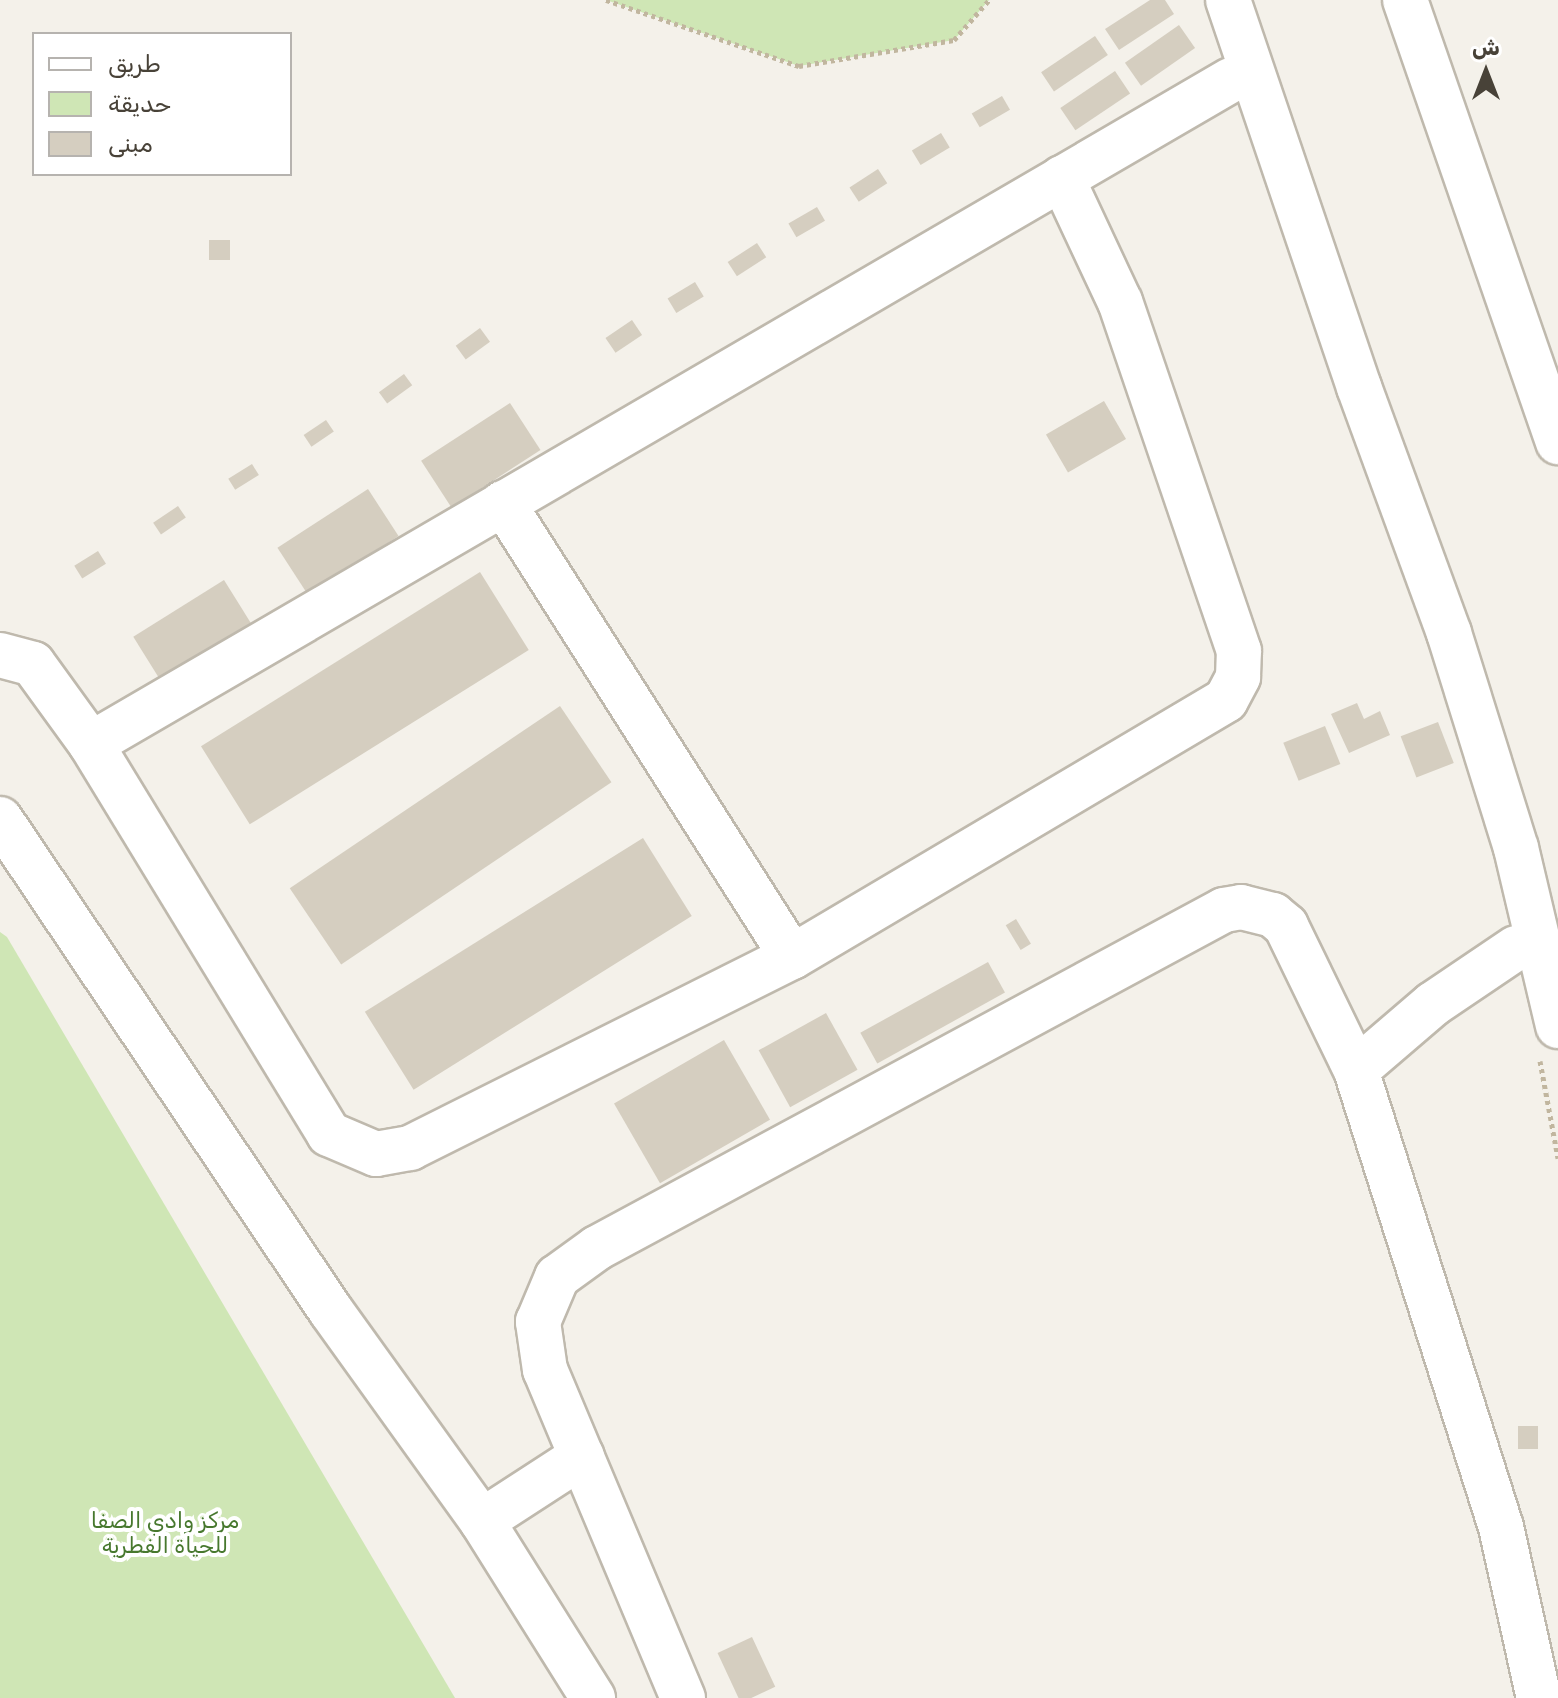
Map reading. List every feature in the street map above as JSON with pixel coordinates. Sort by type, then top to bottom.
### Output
[{"type":"street","points":[[1228,0],[1449,633],[1516,848],[1558,1026]]},
{"type":"street","points":[[1405,0],[1540,333],[1558,442]]},
{"type":"street","points":[[91,744],[1231,80]]},
{"type":"street","points":[[0,655],[33,664],[91,744],[329,1134],[359,1151],[393,1153],[410,1148],[792,957],[1217,709],[1238,677],[1239,651],[1120,302],[1062,178]]},
{"type":"street","points":[[503,503],[792,957]]},
{"type":"street","points":[[0,819],[331,1311],[482,1521],[593,1698]]},
{"type":"street","points":[[683,1698],[538,1347],[545,1298],[575,1261],[1224,910],[1258,909],[1286,926],[1356,1070],[1501,1527],[1539,1698]]},
{"type":"street","points":[[1356,1070],[1433,1004],[1516,948]]},
{"type":"street","points":[[482,1521],[582,1456]]},
{"type":"path","points":[[606,0],[799,66],[954,40],[989,0]]},
{"type":"green space","points":[[606,0],[989,0],[954,40],[799,66]]},
{"type":"green space","name":"مركز وادي الصفا للحياة الفطرية","points":[[0,932],[7,937],[455,1698],[0,1698]]},
{"type":"building","points":[[1150,0],[1165,0],[1174,14],[1119,50],[1105,29]]},
{"type":"building","points":[[1179,25],[1195,48],[1141,86],[1125,63]]},
{"type":"building","points":[[1095,36],[1108,55],[1054,91],[1041,72]]},
{"type":"building","points":[[1115,71],[1130,93],[1075,130],[1060,108]]},
{"type":"building","points":[[1002,96],[1010,110],[980,127],[972,114]]},
{"type":"building","points":[[941,133],[950,148],[921,165],[912,151]]},
{"type":"building","points":[[878,169],[887,183],[859,202],[849,188]]},
{"type":"building","points":[[817,207],[825,221],[796,237],[788,224]]},
{"type":"building","points":[[209,240],[230,240],[230,260],[209,260]]},
{"type":"building","points":[[757,243],[766,257],[737,276],[728,262]]},
{"type":"building","points":[[695,282],[704,297],[676,313],[668,298]]},
{"type":"building","points":[[632,320],[642,335],[616,353],[605,338]]},
{"type":"building","points":[[480,328],[490,342],[466,359],[456,346]]},
{"type":"building","points":[[404,374],[412,385],[387,404],[379,392]]},
{"type":"building","points":[[1104,401],[1126,439],[1068,473],[1046,434]]},
{"type":"building","points":[[510,403],[540,450],[452,508],[421,461]]},
{"type":"building","points":[[326,420],[334,432],[311,447],[304,435]]},
{"type":"building","points":[[252,464],[259,475],[235,490],[228,479]]},
{"type":"building","points":[[368,489],[398,536],[308,595],[277,548]]},
{"type":"building","points":[[178,506],[186,518],[161,534],[153,523]]},
{"type":"building","points":[[98,551],[106,564],[82,579],[74,566]]},
{"type":"building","points":[[480,572],[529,650],[250,824],[201,746]]},
{"type":"building","points":[[224,580],[255,629],[164,686],[133,637]]},
{"type":"building","points":[[1357,703],[1364,719],[1380,711],[1390,735],[1349,753],[1331,714]]},
{"type":"building","points":[[560,706],[611,782],[341,965],[290,888]]},
{"type":"building","points":[[1438,722],[1454,763],[1416,777],[1401,736]]},
{"type":"building","points":[[1325,726],[1340,764],[1299,781],[1283,743]]},
{"type":"building","points":[[643,838],[692,916],[414,1090],[365,1012]]},
{"type":"building","points":[[1016,919],[1031,944],[1021,950],[1006,925]]},
{"type":"building","points":[[988,962],[1005,993],[877,1063],[860,1033]]},
{"type":"building","points":[[826,1013],[858,1070],[790,1107],[759,1050]]},
{"type":"building","points":[[724,1040],[770,1120],[660,1183],[614,1104]]},
{"type":"building","points":[[1518,1426],[1538,1426],[1538,1449],[1518,1449]]},
{"type":"building","points":[[752,1637],[775,1687],[751,1698],[739,1698],[718,1653]]}]
